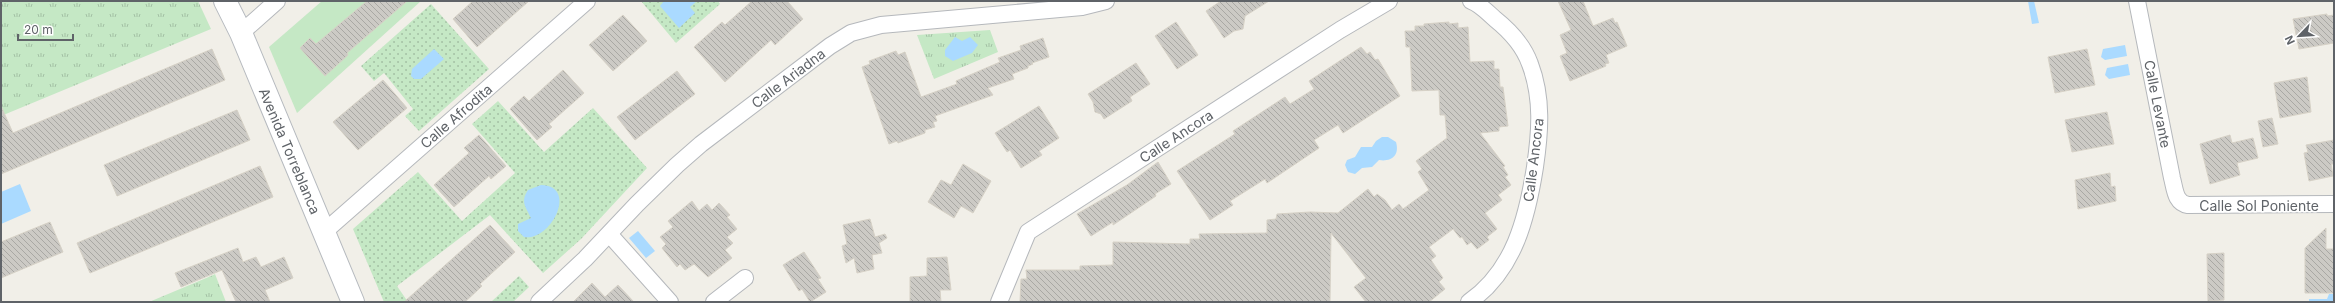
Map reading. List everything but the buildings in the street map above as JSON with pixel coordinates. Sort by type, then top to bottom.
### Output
[{"type":"street","name":"Avenida Torreblanca","points":[[225,1],[241,33],[353,302]]},
{"type":"street","points":[[241,33],[278,1]]},
{"type":"street","name":"Calle Afrodita","points":[[324,232],[587,1]]},
{"type":"street","name":"Calle Ariadna","points":[[539,302],[610,235],[658,182],[701,144],[830,46],[851,33],[881,25],[1082,7],[1106,1]]},
{"type":"street","name":"Calle Ancora","points":[[999,302],[1028,232],[1340,30],[1388,1]]},
{"type":"street","name":"Calle Ancora","points":[[1469,302],[1494,280],[1511,254],[1523,228],[1530,199],[1540,134],[1539,107],[1530,64],[1510,31],[1471,1]]},
{"type":"street","name":"Calle Levante","points":[[2137,1],[2172,178],[2177,197],[2184,204]]},
{"type":"street","name":"Calle Sol Poniente","points":[[2184,204],[2334,204]]},
{"type":"street","points":[[610,235],[670,302]]},
{"type":"street","points":[[714,302],[745,278]]},
{"type":"green space","points":[[1,1],[198,1],[211,29],[1,116]]},
{"type":"green space","points":[[322,1],[421,1],[297,113],[269,47]]},
{"type":"green space","points":[[641,1],[718,1],[720,4],[676,43]]},
{"type":"green space","points":[[431,4],[489,69],[419,131],[405,116],[413,109],[384,73],[374,81],[361,66]]},
{"type":"green space","points":[[990,30],[998,52],[934,79],[917,35]]},
{"type":"green space","points":[[498,101],[544,152],[593,108],[647,168],[581,239],[543,273],[490,215],[397,286],[408,302],[384,302],[353,229],[418,172],[462,221],[515,173],[472,124]]},
{"type":"green space","points":[[215,274],[226,302],[149,302],[211,276]]},
{"type":"green space","points":[[519,276],[529,287],[513,302],[491,302]]},
{"type":"water","points":[[664,1],[697,1],[690,7],[695,13],[679,28],[660,6]]},
{"type":"water","points":[[2028,1],[2034,1],[2039,23],[2032,24]]},
{"type":"water","points":[[955,37],[962,41],[970,37],[978,45],[972,53],[953,61],[945,56],[945,50]]},
{"type":"water","points":[[2125,45],[2127,56],[2105,60],[2101,57],[2103,49]]},
{"type":"water","points":[[434,49],[444,59],[421,79],[414,79],[411,76],[412,69]]},
{"type":"water","points":[[2128,64],[2130,75],[2109,79],[2105,75],[2107,68]]},
{"type":"water","points":[[1382,137],[1388,137],[1396,142],[1397,151],[1394,157],[1387,160],[1379,160],[1372,167],[1362,168],[1355,174],[1348,172],[1345,165],[1347,160],[1355,157],[1361,147],[1372,147],[1376,141]]},
{"type":"water","points":[[20,184],[31,211],[1,224],[1,192]]},
{"type":"water","points":[[541,185],[552,188],[558,194],[559,203],[557,213],[551,223],[543,231],[534,236],[524,237],[518,231],[518,224],[531,218],[524,198],[528,190]]},
{"type":"water","points":[[638,231],[655,251],[646,258],[629,238]]},
{"type":"water","points":[[2329,294],[2334,294],[2334,302],[2309,302],[2309,299],[2327,299]]}]
